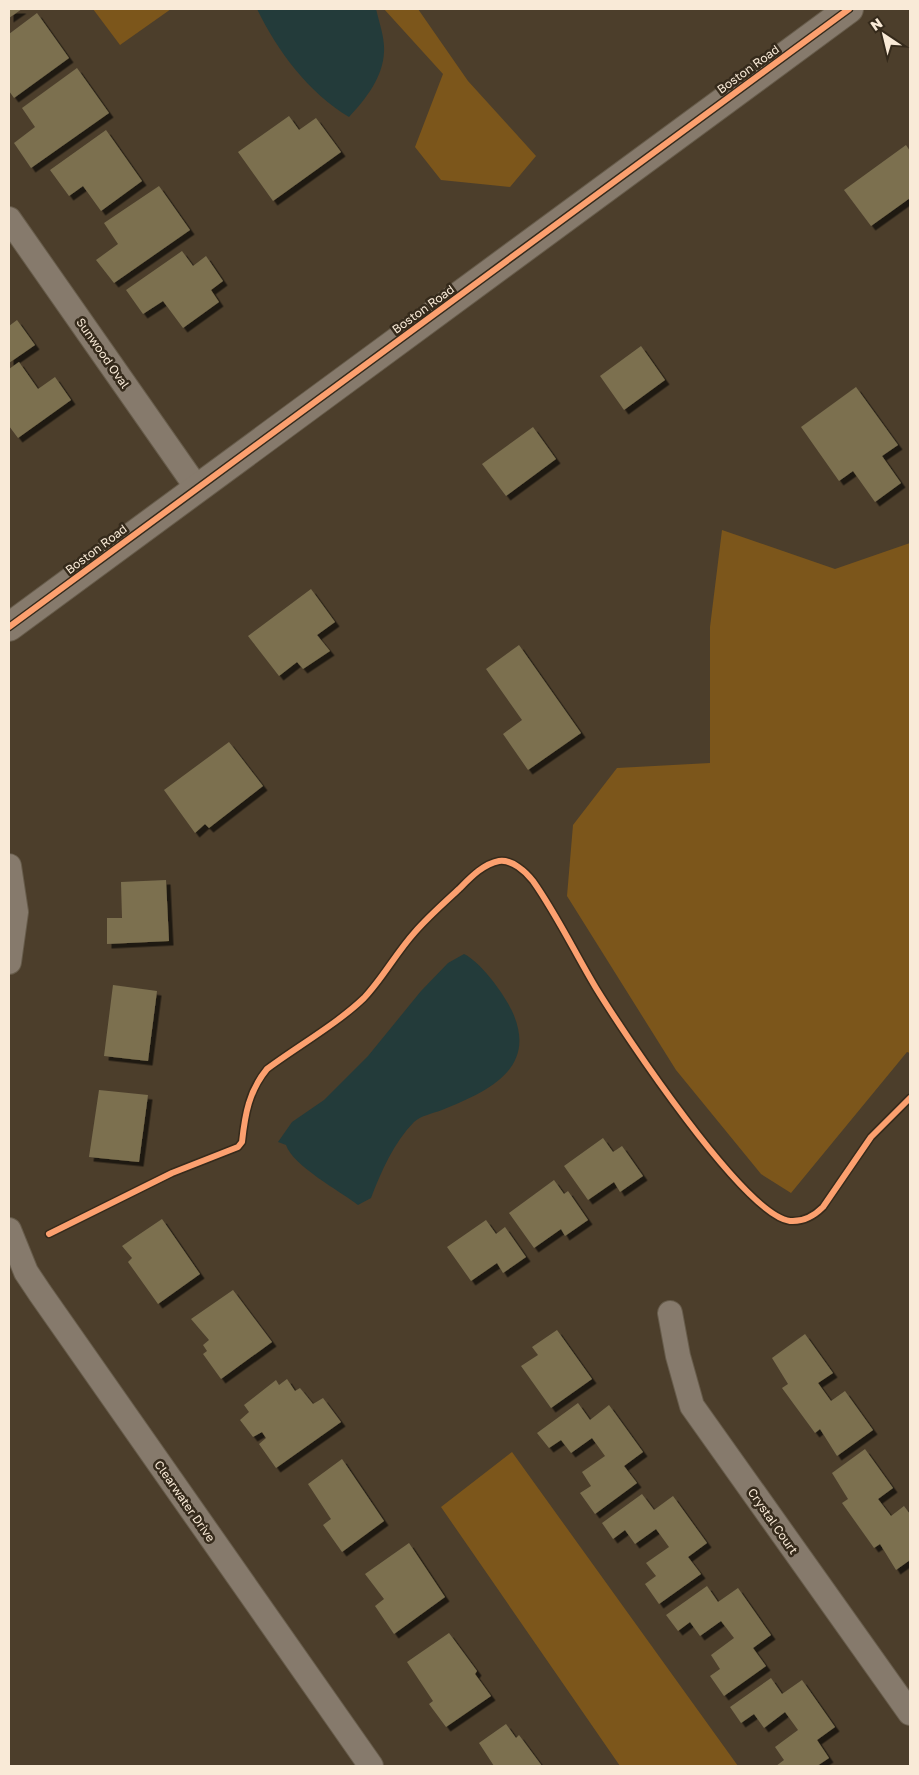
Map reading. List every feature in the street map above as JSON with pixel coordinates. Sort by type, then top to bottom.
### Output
[{"type":"street","name":"Boston Road","points":[[9,626],[849,9]]},
{"type":"street","name":"Sunwood Oval","points":[[9,219],[197,488]]},
{"type":"street","points":[[9,866],[16,912],[9,962]]},
{"type":"street","name":"Clearwater Drive","points":[[9,1230],[23,1265],[40,1293],[371,1766]]},
{"type":"street","name":"Crystal Court","points":[[670,1313],[678,1356],[692,1406],[910,1713]]},
{"type":"shaded area","points":[[93,9],[171,9],[120,45]]},
{"type":"shaded area","points":[[384,9],[418,9],[468,81],[536,156],[510,187],[441,180],[415,147],[443,74]]},
{"type":"shaded area","points":[[722,530],[835,569],[910,543],[910,1053],[907,1052],[791,1193],[761,1174],[676,1070],[567,896],[573,825],[617,768],[710,763],[710,627]]},
{"type":"shaded area","points":[[512,1452],[738,1766],[620,1766],[441,1507]]},
{"type":"water","points":[[257,9],[376,9],[384,41],[383,61],[377,79],[362,103],[349,117],[320,96],[307,83],[274,40]]},
{"type":"water","points":[[464,954],[478,964],[491,979],[504,996],[512,1011],[519,1031],[519,1048],[514,1063],[504,1076],[476,1095],[423,1116],[414,1122],[394,1148],[371,1198],[358,1205],[307,1170],[290,1153],[286,1145],[278,1142],[292,1122],[324,1100],[368,1056],[421,991],[448,963]]},
{"type":"building","points":[[9,9],[22,9],[9,18]]},
{"type":"building","points":[[37,13],[69,58],[14,98],[9,91],[9,34]]},
{"type":"building","points":[[77,68],[109,113],[31,168],[14,143],[35,127],[22,108]]},
{"type":"building","points":[[289,116],[299,130],[316,118],[341,152],[273,201],[238,152]]},
{"type":"building","points":[[106,130],[142,181],[101,211],[83,186],[69,196],[50,170]]},
{"type":"building","points":[[906,145],[910,151],[910,198],[871,226],[844,190]]},
{"type":"building","points":[[159,186],[190,230],[114,283],[96,260],[118,244],[104,223]]},
{"type":"building","points":[[182,251],[193,266],[206,256],[223,281],[211,290],[219,302],[183,328],[163,301],[143,314],[126,290]]},
{"type":"building","points":[[17,320],[35,345],[9,363],[9,326]]},
{"type":"building","points":[[641,346],[665,380],[624,410],[600,376]]},
{"type":"building","points":[[19,362],[38,389],[55,377],[71,400],[18,438],[9,426],[9,369]]},
{"type":"building","points":[[856,387],[898,445],[882,456],[901,483],[875,502],[853,471],[839,481],[801,427]]},
{"type":"building","points":[[533,427],[556,459],[506,496],[482,464]]},
{"type":"building","points":[[311,589],[335,622],[317,635],[330,651],[303,669],[297,662],[279,676],[248,636]]},
{"type":"building","points":[[519,645],[581,733],[528,770],[503,734],[522,720],[486,669]]},
{"type":"building","points":[[229,742],[263,786],[209,828],[205,824],[195,833],[164,790]]},
{"type":"building","points":[[166,880],[169,941],[107,944],[107,918],[122,918],[121,882]]},
{"type":"building","points":[[113,985],[157,991],[148,1061],[104,1056]]},
{"type":"building","points":[[99,1090],[148,1095],[139,1162],[89,1157]]},
{"type":"building","points":[[603,1138],[613,1152],[622,1146],[643,1176],[620,1192],[614,1182],[588,1200],[564,1166]]},
{"type":"building","points":[[554,1180],[564,1194],[568,1191],[588,1220],[565,1236],[561,1229],[534,1248],[509,1213]]},
{"type":"building","points":[[162,1219],[200,1274],[158,1304],[128,1262],[132,1258],[122,1246]]},
{"type":"building","points":[[486,1220],[496,1234],[505,1227],[526,1257],[503,1273],[497,1263],[471,1281],[447,1247]]},
{"type":"building","points":[[233,1290],[272,1342],[221,1379],[203,1354],[207,1351],[203,1345],[209,1340],[191,1319]]},
{"type":"building","points":[[557,1330],[592,1379],[551,1408],[521,1366],[538,1355],[532,1347]]},
{"type":"building","points":[[805,1334],[833,1373],[818,1383],[831,1401],[845,1391],[873,1430],[837,1456],[820,1429],[815,1433],[782,1388],[788,1384],[772,1358]]},
{"type":"building","points":[[287,1379],[295,1391],[300,1388],[313,1404],[323,1398],[341,1422],[276,1468],[259,1444],[266,1438],[262,1432],[253,1437],[240,1420],[249,1412],[244,1405],[276,1380],[279,1385]]},
{"type":"building","points":[[578,1403],[590,1420],[609,1405],[643,1452],[624,1466],[637,1483],[595,1514],[580,1493],[591,1486],[582,1472],[605,1456],[592,1438],[571,1453],[561,1440],[549,1448],[537,1433]]},
{"type":"building","points":[[865,1449],[893,1488],[878,1499],[891,1516],[904,1506],[910,1514],[910,1560],[896,1570],[880,1544],[874,1548],[842,1503],[848,1499],[832,1473]]},
{"type":"building","points":[[342,1459],[384,1521],[342,1552],[323,1525],[331,1519],[308,1484]]},
{"type":"building","points":[[642,1494],[654,1510],[673,1496],[707,1543],[688,1557],[701,1574],[659,1604],[645,1584],[656,1576],[646,1563],[669,1547],[656,1529],[635,1544],[625,1530],[613,1539],[602,1523]]},
{"type":"building","points":[[409,1543],[445,1597],[394,1634],[375,1606],[384,1599],[365,1574]]},
{"type":"building","points":[[707,1586],[718,1602],[738,1588],[771,1635],[753,1648],[766,1666],[724,1696],[710,1676],[720,1669],[711,1655],[734,1638],[721,1621],[700,1636],[690,1622],[678,1631],[666,1615]]},
{"type":"building","points":[[449,1633],[477,1671],[475,1674],[491,1696],[446,1727],[429,1704],[433,1701],[407,1662]]},
{"type":"building","points":[[771,1678],[782,1694],[802,1680],[835,1727],[817,1740],[829,1758],[817,1766],[776,1766],[784,1760],[775,1747],[798,1730],[785,1712],[764,1728],[754,1714],[741,1723],[730,1707]]},
{"type":"building","points":[[506,1724],[516,1738],[519,1735],[542,1766],[494,1766],[479,1743]]},
{"type":"cycle path","points":[[9,627],[849,9]]},
{"type":"cycle path","points":[[49,1234],[172,1173],[238,1147],[242,1142],[246,1112],[252,1094],[267,1069],[353,1008],[371,990],[408,940],[425,921],[477,872],[499,861],[514,864],[523,870],[533,881],[596,988],[657,1079],[716,1156],[744,1188],[770,1211],[790,1221],[795,1221],[808,1218],[820,1210],[871,1137],[910,1098]]}]
